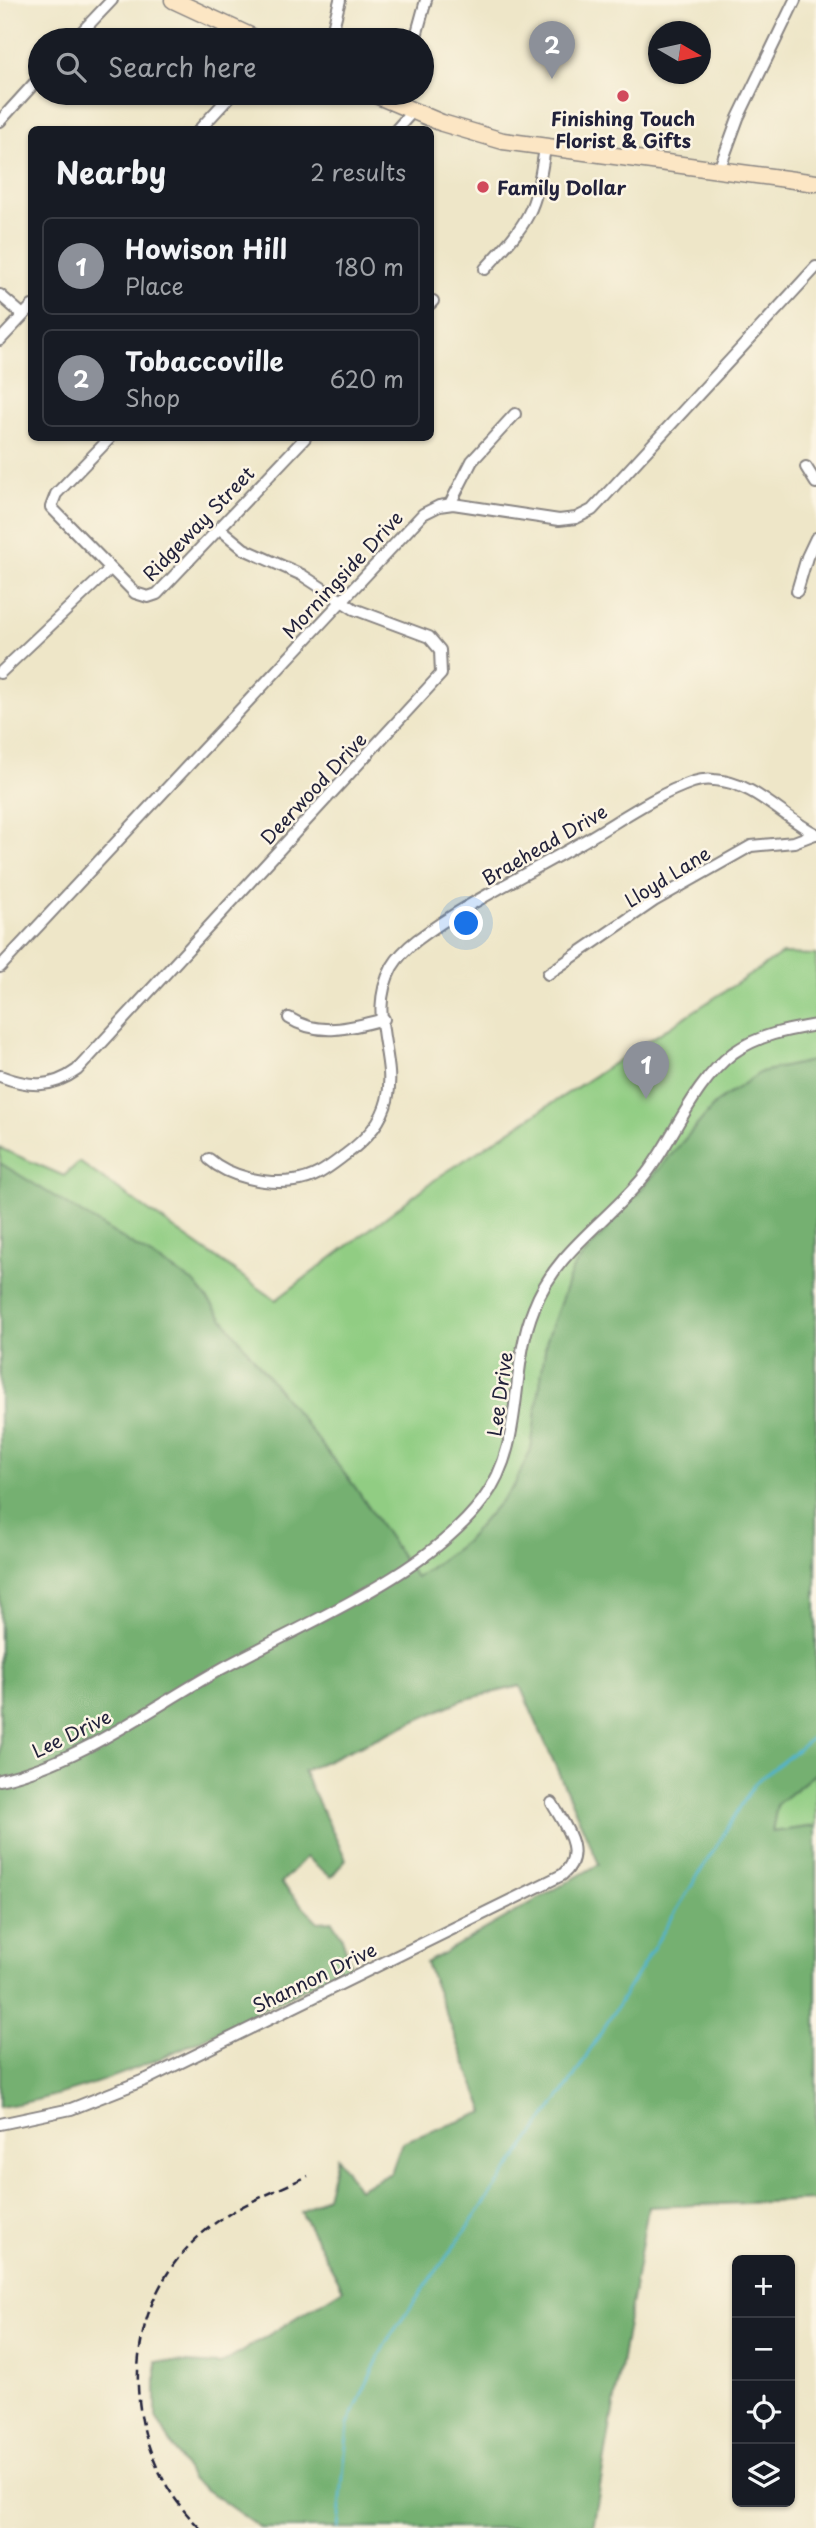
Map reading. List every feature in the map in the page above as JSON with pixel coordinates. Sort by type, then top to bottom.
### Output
[{"type":"main road","points":[[182,2],[235,28]]},
{"type":"main road","points":[[404,105],[412,112],[477,135],[545,148],[816,183]]},
{"type":"street","points":[[85,28],[112,0]]},
{"type":"street","points":[[333,28],[340,0]]},
{"type":"street","points":[[418,28],[426,0]]},
{"type":"street","points":[[719,170],[738,118],[795,0]]},
{"type":"street","points":[[0,121],[28,90]]},
{"type":"street","points":[[203,126],[222,105]]},
{"type":"street","points":[[400,126],[412,112]]},
{"type":"street","points":[[485,269],[528,220],[537,194],[545,148]]},
{"type":"street","points":[[515,414],[472,461],[450,504],[565,520],[592,510],[816,267]]},
{"type":"street","points":[[0,295],[23,315]]},
{"type":"street","points":[[0,340],[28,310]]},
{"type":"street","points":[[0,673],[110,569],[51,508],[56,495],[107,441]]},
{"type":"street","name":"Ridgeway Street","points":[[110,569],[135,593],[154,595],[302,441]]},
{"type":"street","points":[[806,467],[816,483]]},
{"type":"street","name":"Morningside Drive","points":[[0,967],[419,518],[432,509],[450,504]]},
{"type":"street","name":"Deerwood Drive","points":[[0,1076],[37,1086],[57,1082],[77,1070],[437,682],[442,658],[429,637],[374,619],[302,575],[259,558],[220,529]]},
{"type":"street","points":[[797,591],[816,538]]},
{"type":"street","name":"Braehead Drive","points":[[209,1158],[236,1174],[290,1182],[318,1175],[355,1148],[378,1123],[389,1100],[390,1065],[382,1000],[391,968],[417,940],[470,906],[674,790],[701,780],[739,785],[816,834]]},
{"type":"street","name":"Lloyd Lane","points":[[548,974],[654,901],[751,846],[794,842],[816,834]]},
{"type":"street","points":[[289,1018],[309,1028],[325,1031],[384,1019]]},
{"type":"street","name":"Lee Drive","points":[[0,1780],[37,1769],[92,1746],[217,1672],[387,1580],[415,1562],[465,1520],[494,1484],[506,1460],[515,1419],[527,1331],[536,1302],[551,1274],[644,1176],[698,1092],[731,1055],[761,1037],[816,1025]]},
{"type":"street","name":"Shannon Drive","points":[[0,2124],[71,2109],[147,2079],[562,1875],[574,1859],[574,1844],[552,1803]]},
{"type":"green space","points":[[782,954],[816,955],[816,1523],[520,1686],[462,1700],[303,1771],[0,1870],[0,1148],[64,1176],[79,1162],[276,1300],[440,1176]]},
{"type":"green space","points":[[816,1060],[816,1773],[777,1804],[772,1832],[816,1826],[816,2200],[648,2207],[593,2528],[261,2528],[192,2480],[156,2417],[156,2361],[220,2365],[343,2289],[301,2212],[327,2196],[337,2157],[358,2189],[391,2173],[402,2142],[485,2112],[426,1963],[599,1864],[520,1686],[462,1700],[303,1771],[346,1859],[331,1877],[306,1857],[281,1883],[318,1922],[332,1921],[341,1935],[351,1965],[180,2050],[136,2068],[47,2098],[0,2107],[0,1163],[195,1283],[355,1487],[416,1578],[465,1542],[514,1486],[531,1449],[546,1342],[573,1268],[717,1102],[761,1072]]},
{"type":"green space","points":[[816,1773],[816,1826],[772,1832],[777,1804]]},
{"type":"waterway","points":[[338,2528],[348,2424],[386,2342],[570,2083],[755,1783],[816,1735]]},
{"type":"railway","points":[[200,2528],[173,2495],[153,2458],[141,2417],[138,2375],[143,2334],[156,2294],[179,2258],[210,2227],[245,2205],[308,2176]]},
{"type":"place","name":"Tobaccoville","points":[[552,79]]},
{"type":"place","name":"Finishing Touch Florist & Gifts","points":[[623,96]]},
{"type":"place","name":"Family Dollar","points":[[483,187]]},
{"type":"place","name":"Howison Hill","points":[[646,1099]]}]
